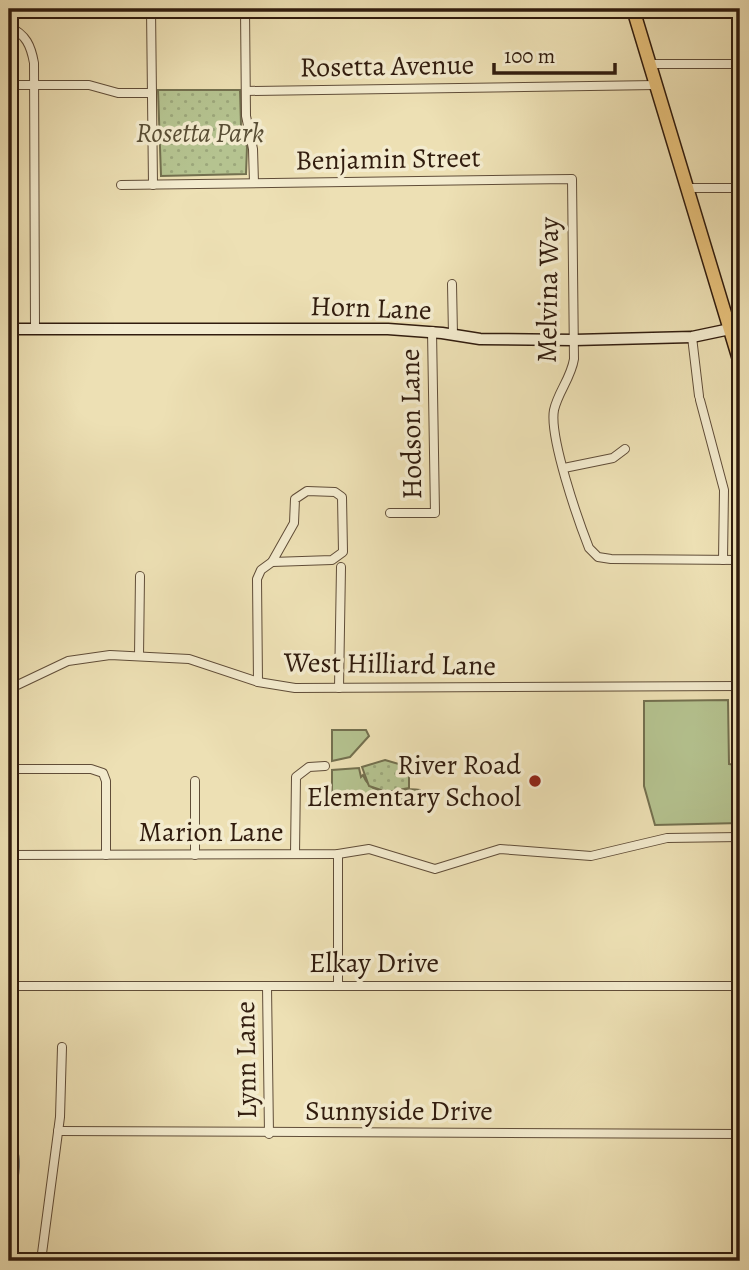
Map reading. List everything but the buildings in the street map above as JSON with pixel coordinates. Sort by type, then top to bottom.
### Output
[{"type":"main road","points":[[633,9],[687,188],[735,328],[740,363]]},
{"type":"street","points":[[101,9],[151,10],[153,185]]},
{"type":"street","points":[[245,9],[246,123],[253,149],[254,183]]},
{"type":"street","points":[[9,27],[20,32],[30,44],[34,85],[35,329]]},
{"type":"street","points":[[649,64],[740,64]]},
{"type":"street","points":[[9,85],[89,85],[118,93],[152,93]]},
{"type":"street","name":"Rosetta Avenue","points":[[246,91],[656,85]]},
{"type":"street","name":"Benjamin Street","points":[[121,185],[572,179]]},
{"type":"street","name":"Melvina Way","points":[[572,179],[572,368],[556,404],[553,420],[586,541],[598,557],[723,560]]},
{"type":"street","points":[[687,188],[740,188]]},
{"type":"street","points":[[452,284],[453,335]]},
{"type":"street","name":"Horn Lane","points":[[9,329],[432,331],[480,340],[574,340],[692,337],[735,328]]},
{"type":"street","name":"Hodson Lane","points":[[390,513],[435,513],[432,331]]},
{"type":"street","points":[[692,337],[700,398],[724,489],[723,560],[740,560]]},
{"type":"street","points":[[564,468],[613,458],[625,449]]},
{"type":"street","points":[[258,682],[257,579],[261,569],[272,562],[294,523],[298,495],[307,491],[339,494],[343,501],[344,528],[343,552],[340,556],[332,560],[272,562]]},
{"type":"street","points":[[340,688],[341,567]]},
{"type":"street","points":[[139,656],[140,576]]},
{"type":"street","name":"West Hilliard Lane","points":[[9,689],[77,658],[139,656],[202,662],[258,682],[295,688],[740,686]]},
{"type":"street","points":[[295,854],[296,777],[309,766],[325,766]]},
{"type":"street","points":[[9,769],[105,771],[106,855]]},
{"type":"street","points":[[195,781],[195,855]]},
{"type":"street","name":"Marion Lane","points":[[9,855],[295,854],[369,849],[435,869],[500,849],[591,856],[667,838],[740,837]]},
{"type":"street","points":[[338,853],[338,986]]},
{"type":"street","name":"Elkay Drive","points":[[9,986],[740,986]]},
{"type":"street","name":"Lynn Lane","points":[[268,986],[269,1134]]},
{"type":"street","points":[[41,1261],[58,1131],[62,1047]]},
{"type":"street","name":"Sunnyside Drive","points":[[58,1131],[740,1134]]},
{"type":"green space","name":"Rosetta Park","points":[[158,90],[240,90],[241,125],[247,147],[246,174],[161,176]]},
{"type":"green space","points":[[728,700],[729,764],[740,765],[740,823],[655,825],[644,786],[644,701]]},
{"type":"green space","points":[[332,730],[366,730],[369,736],[350,757],[332,761]]},
{"type":"green space","points":[[385,760],[409,767],[409,788],[387,792],[369,786],[362,767]]},
{"type":"green space","points":[[359,768],[361,777],[363,775],[374,788],[388,791],[420,790],[420,795],[426,799],[332,800],[332,770]]},
{"type":"water","points":[[9,1139],[15,1145],[19,1162],[17,1183],[9,1210]]},
{"type":"place","name":"River Road Elementary School","points":[[535,781]]}]
